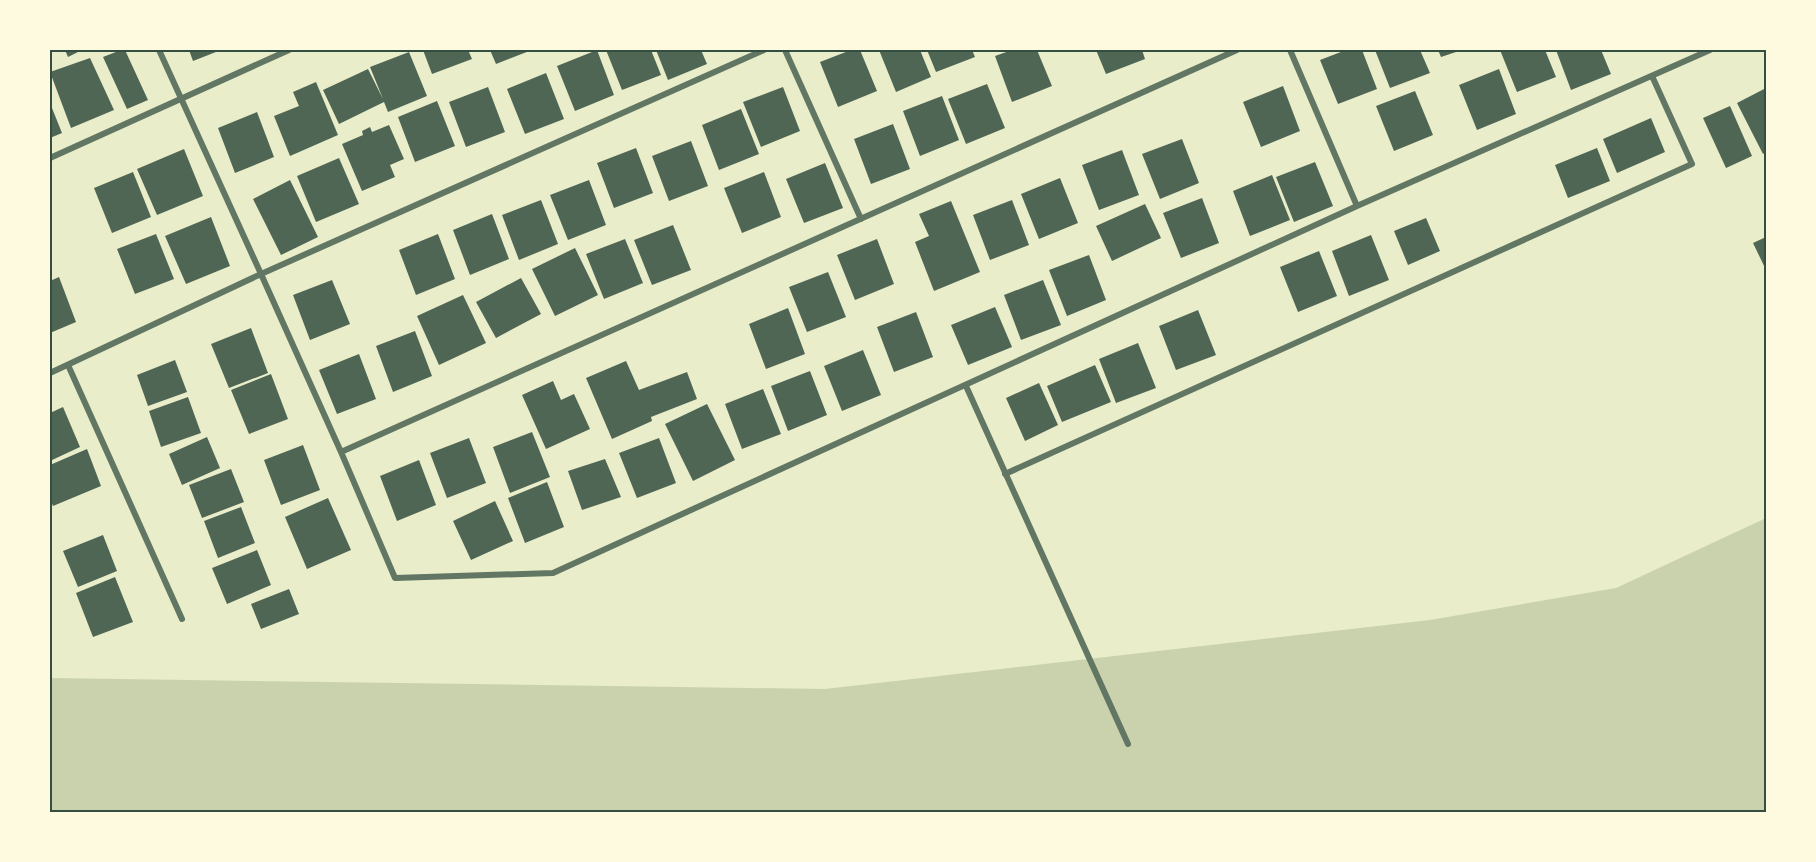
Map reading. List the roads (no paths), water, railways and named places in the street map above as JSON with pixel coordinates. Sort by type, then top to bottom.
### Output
[{"type":"street","points":[[159,50],[341,452],[395,578],[553,573],[1357,206],[1710,50]]},
{"type":"street","points":[[50,158],[289,50]]},
{"type":"street","points":[[50,373],[261,274],[764,50]]},
{"type":"street","points":[[785,50],[861,219]]},
{"type":"street","points":[[341,452],[1237,50]]},
{"type":"street","points":[[1290,50],[1357,206]]},
{"type":"street","points":[[1005,474],[1692,164],[1652,76]]},
{"type":"street","points":[[68,365],[182,619]]},
{"type":"street","points":[[966,386],[1128,744]]}]
